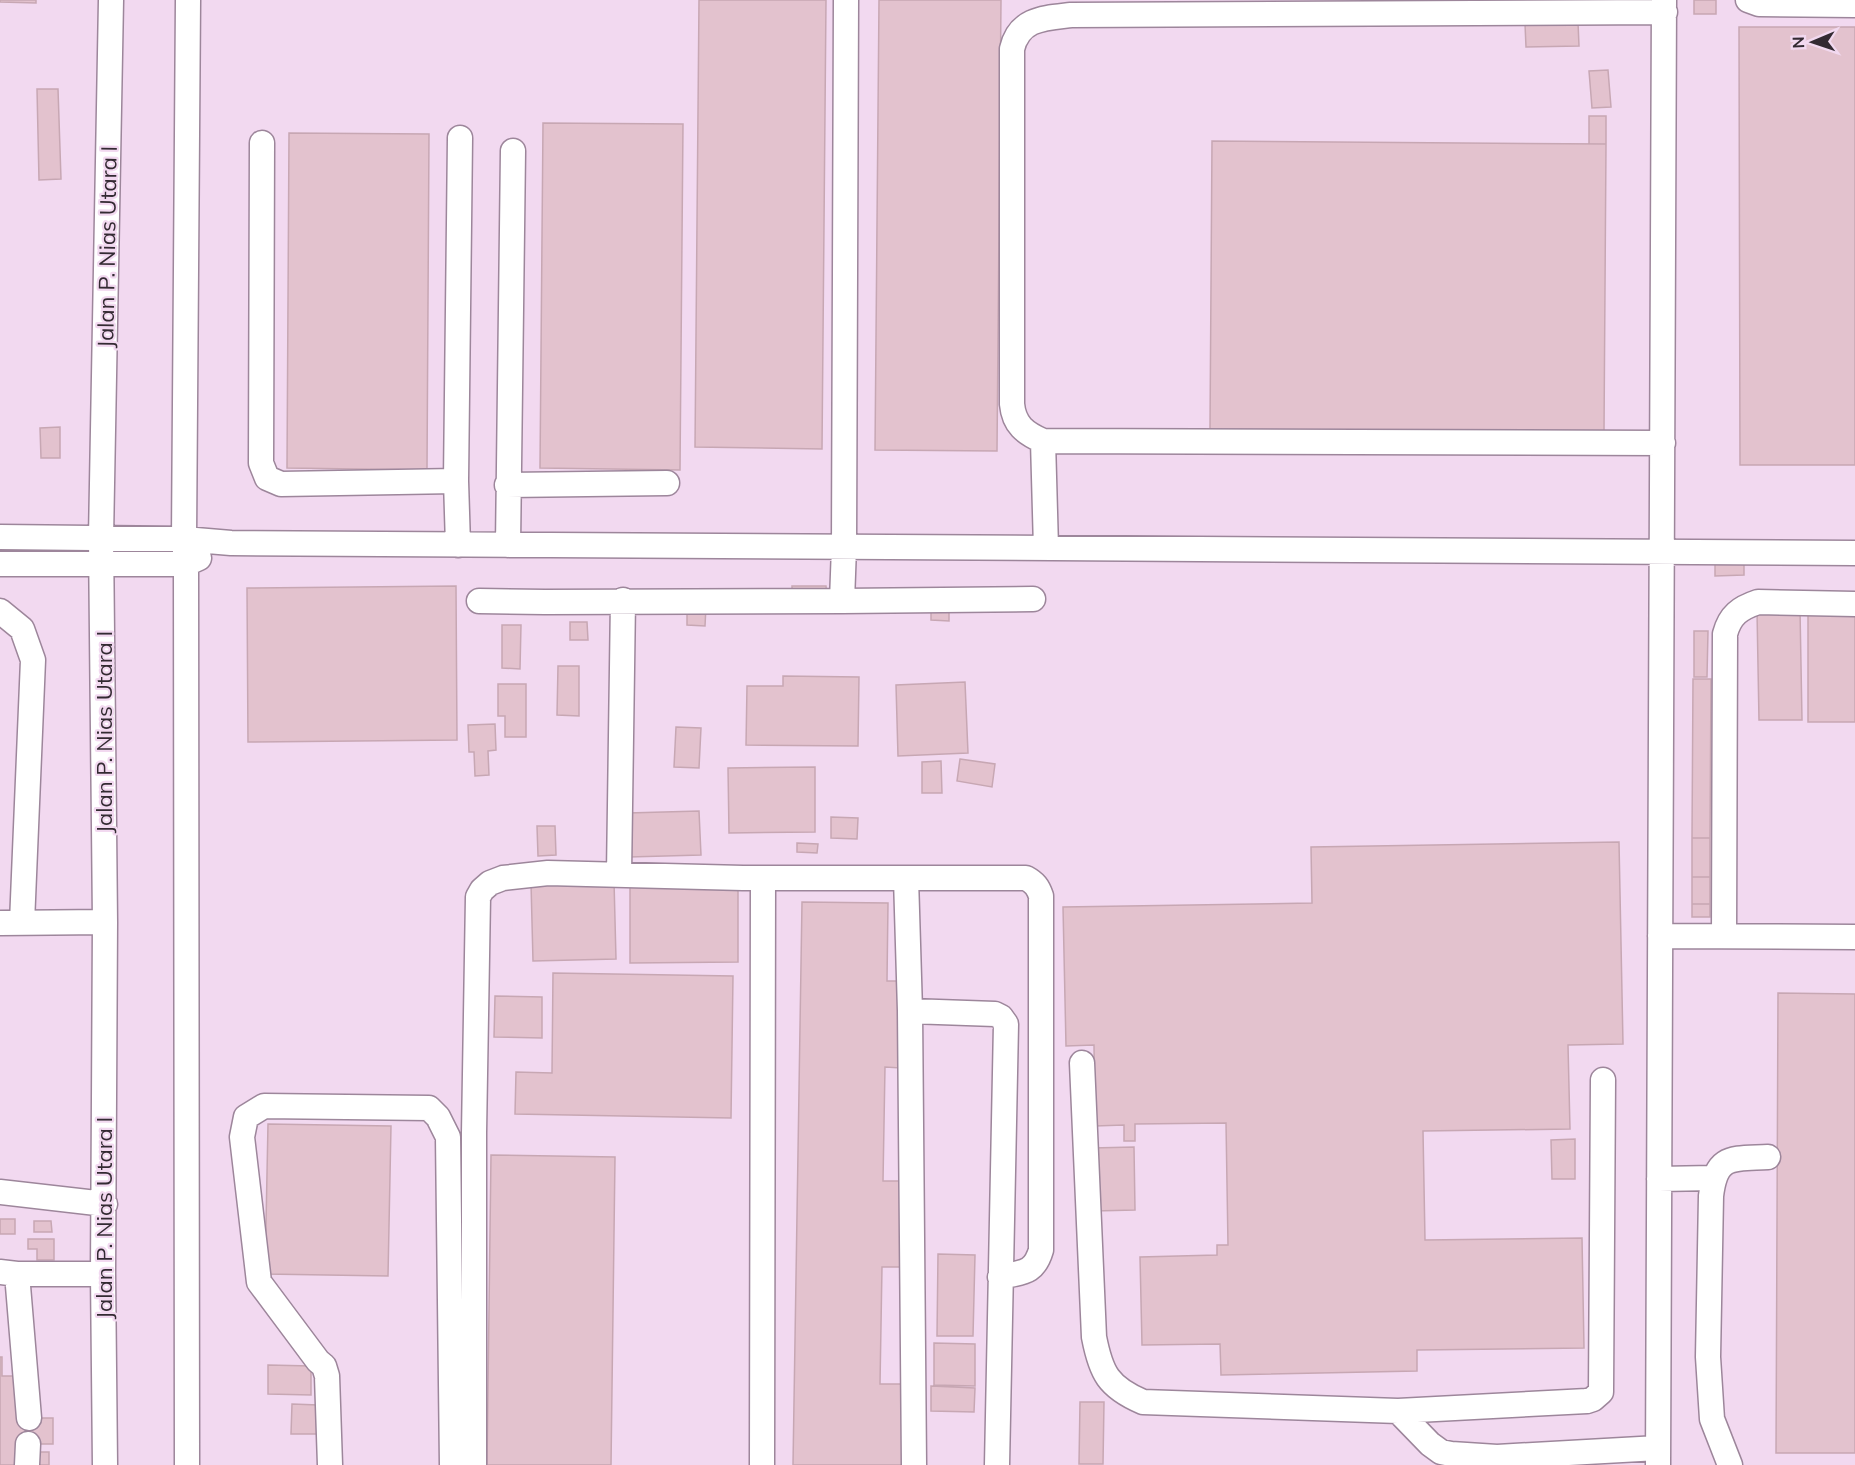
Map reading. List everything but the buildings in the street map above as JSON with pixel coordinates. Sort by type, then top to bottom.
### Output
[{"type":"street","name":"Jalan P. Nias Utara I","points":[[105,1465],[103,1274],[105,922],[101,538],[111,0]]},
{"type":"street","points":[[187,1465],[186,564],[184,539],[188,0]]},
{"type":"street","points":[[842,600],[846,0]]},
{"type":"street","points":[[1748,0],[1759,4],[1855,5]]},
{"type":"street","points":[[1398,1411],[1430,1444],[1441,1452],[1451,1454],[1497,1457],[1658,1457],[1663,443],[1664,6],[1071,15],[1041,19],[1021,29],[1015,38],[1012,49],[1012,404],[1015,419],[1026,434],[1043,441],[1663,443]]},
{"type":"street","points":[[458,545],[456,481],[460,138]]},
{"type":"street","points":[[262,143],[261,463],[267,478],[281,484],[456,481]]},
{"type":"street","points":[[508,545],[513,151]]},
{"type":"street","points":[[1043,441],[1046,548]]},
{"type":"street","points":[[507,485],[667,483]]},
{"type":"street","points":[[0,537],[184,539],[231,543],[458,545],[1855,553]]},
{"type":"street","points":[[0,564],[186,564],[231,543]]},
{"type":"street","points":[[479,600],[545,602],[1033,599]]},
{"type":"street","points":[[619,874],[623,600]]},
{"type":"street","points":[[1724,936],[1725,646],[1728,625],[1732,616],[1744,607],[1758,602],[1855,604]]},
{"type":"street","points":[[0,611],[22,629],[33,660],[11,923],[105,922]]},
{"type":"street","points":[[474,1465],[474,1133],[478,897],[490,883],[503,878],[548,873],[763,878],[1026,878],[1038,887],[1041,896],[1041,1250],[1038,1262],[1028,1271],[1000,1277]]},
{"type":"street","points":[[762,1465],[763,878]]},
{"type":"street","points":[[906,878],[910,1011],[914,1465]]},
{"type":"street","points":[[1660,936],[1855,937]]},
{"type":"street","points":[[910,1011],[995,1014],[1006,1024],[997,1465]]},
{"type":"street","points":[[1082,1063],[1094,1336],[1097,1352],[1109,1381],[1124,1394],[1143,1401],[1398,1411],[1587,1401],[1601,1392],[1603,1080]]},
{"type":"street","points":[[330,1465],[327,1376],[324,1366],[259,1282],[242,1137],[246,1117],[264,1107],[429,1108],[438,1117],[448,1137],[452,1465]]},
{"type":"street","points":[[1730,1465],[1712,1419],[1709,1378],[1713,1178],[1721,1166],[1731,1160],[1768,1157]]},
{"type":"street","points":[[1659,1179],[1713,1178]]},
{"type":"street","points":[[0,1192],[105,1204]]},
{"type":"street","points":[[29,1418],[9,1273],[103,1274]]}]
